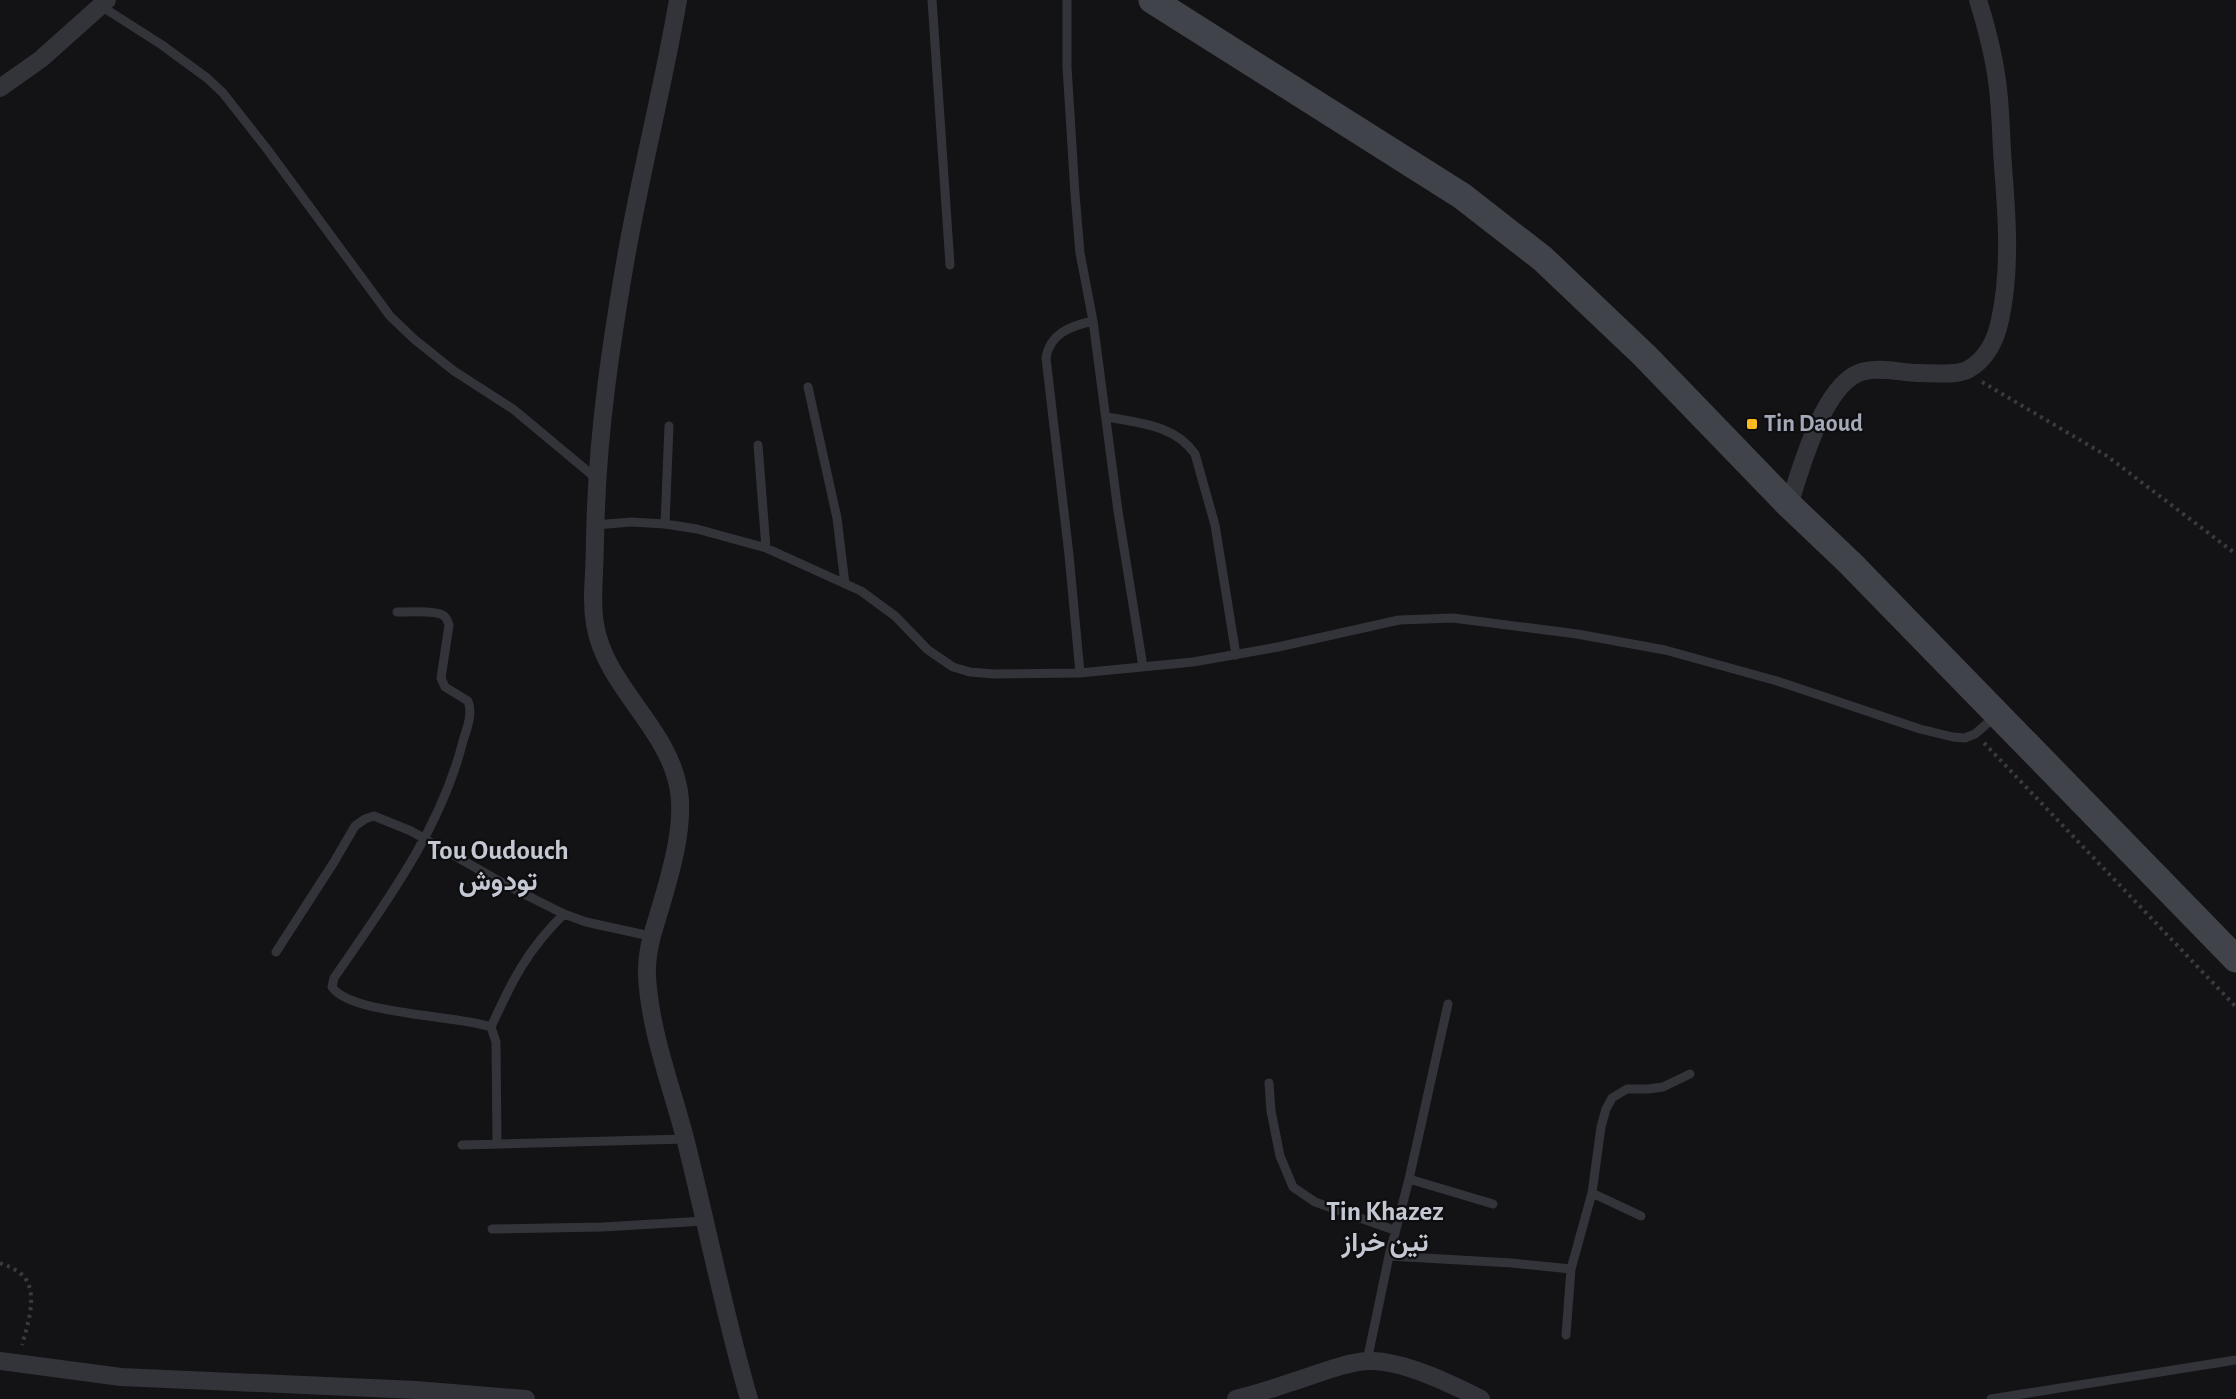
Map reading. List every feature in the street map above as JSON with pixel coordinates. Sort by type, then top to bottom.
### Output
[{"type":"main road","points":[[1152,0],[1462,196],[1543,259],[1645,356],[1789,505],[1850,563],[2236,959]]},
{"type":"street","points":[[678,0],[667,65],[625,262],[603,407],[597,479],[592,608],[601,652],[660,743],[671,764],[679,791],[678,836],[651,936],[647,971],[649,996],[654,1024],[685,1140],[748,1399]]},
{"type":"street","points":[[1789,505],[1826,408],[1846,380],[1864,371],[1874,370],[1914,373],[1967,370],[1981,360],[1996,335],[2006,279],[2006,195],[1998,87],[1988,29],[1978,0]]},
{"type":"street","points":[[0,88],[41,59],[104,3]]},
{"type":"street","points":[[1236,1399],[1323,1371],[1367,1361],[1415,1371],[1442,1380],[1481,1399]]},
{"type":"street","points":[[8,1362],[121,1377],[416,1390],[526,1399]]},
{"type":"lane","points":[[932,0],[950,265]]},
{"type":"lane","points":[[1067,0],[1067,67],[1080,252],[1093,321],[1118,511],[1143,667]]},
{"type":"lane","points":[[104,3],[207,78],[223,93],[390,316],[414,339],[454,371],[513,409],[597,479]]},
{"type":"lane","points":[[1080,673],[1068,544],[1046,358],[1047,348],[1057,335],[1072,326],[1093,321]]},
{"type":"lane","points":[[808,387],[837,518],[845,584]]},
{"type":"lane","points":[[1107,417],[1167,431],[1183,440],[1195,454],[1215,525],[1236,655]]},
{"type":"lane","points":[[665,524],[669,426]]},
{"type":"lane","points":[[758,446],[766,548]]},
{"type":"lane","points":[[595,525],[631,522],[665,524],[697,529],[766,548],[861,591],[895,616],[928,650],[953,667],[970,672],[1080,673],[1143,667],[1236,655],[1399,620],[1464,619],[1577,634],[1665,650],[1777,681],[1934,734],[1965,738],[1975,734],[1998,714]]},
{"type":"lane","points":[[397,612],[436,613],[445,616],[448,625],[441,678],[445,687],[466,698],[469,704],[469,719],[447,791],[425,838],[383,907],[334,978],[332,987],[337,994],[366,1004],[491,1027]]},
{"type":"lane","points":[[276,952],[359,822],[370,816],[381,817],[425,838],[536,901],[564,914],[586,922],[651,936]]},
{"type":"lane","points":[[497,1143],[496,1042],[491,1027],[521,964],[546,932],[564,914]]},
{"type":"lane","points":[[1367,1361],[1394,1230],[1409,1179],[1448,1004]]},
{"type":"lane","points":[[1566,1335],[1572,1269],[1592,1193],[1601,1127],[1606,1109],[1612,1098],[1627,1089],[1663,1087],[1690,1074]]},
{"type":"lane","points":[[1269,1083],[1271,1111],[1280,1156],[1293,1187],[1315,1202],[1394,1230]]},
{"type":"lane","points":[[462,1145],[685,1140]]},
{"type":"lane","points":[[1409,1179],[1493,1204]]},
{"type":"lane","points":[[1592,1193],[1641,1216]]},
{"type":"lane","points":[[492,1229],[602,1227],[705,1221]]},
{"type":"lane","points":[[1389,1256],[1489,1261],[1572,1269]]},
{"type":"lane","points":[[1991,1399],[2236,1360]]},
{"type":"path","points":[[1967,370],[2004,396],[2107,456],[2236,554]]},
{"type":"path","points":[[1975,734],[2236,1007]]},
{"type":"path","points":[[0,1263],[21,1273],[29,1286],[28,1318],[8,1362]]},
{"type":"place","name":"Tin Daoud","points":[[1752,424]]},
{"type":"district","name":"Tou Oudouch تودوش","points":[[498,866]]},
{"type":"district","name":"Tin Khazez تين خراز","points":[[1385,1226]]}]
